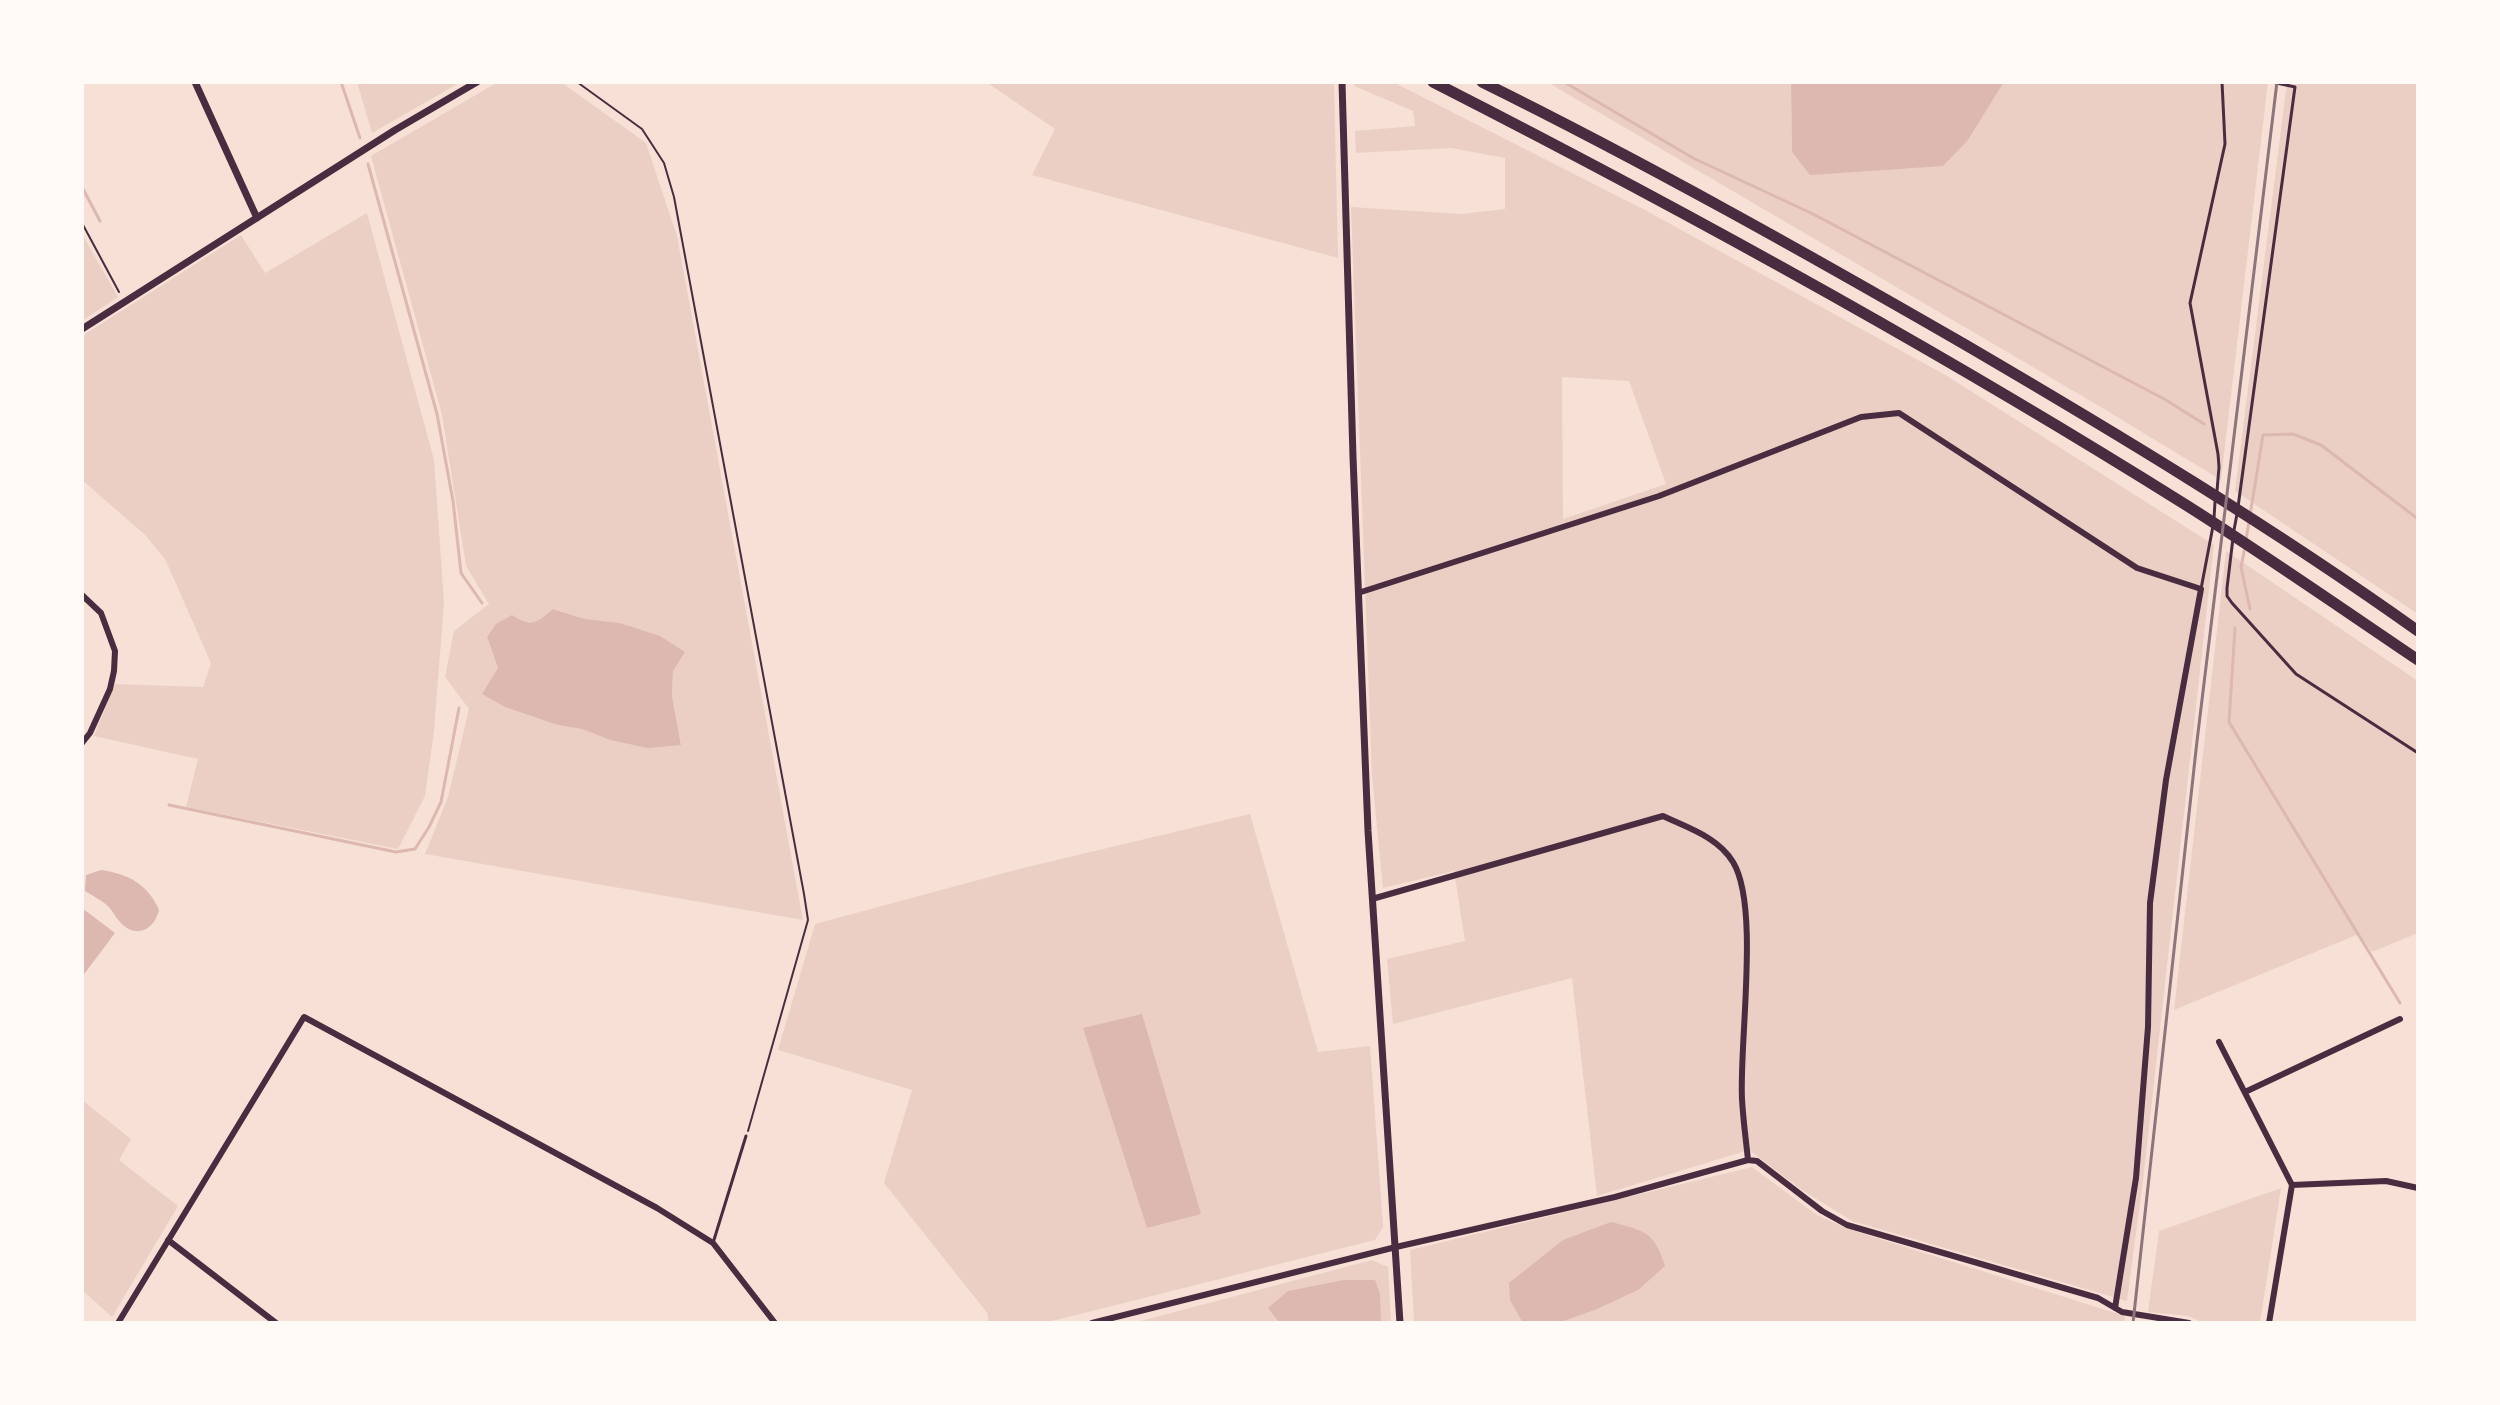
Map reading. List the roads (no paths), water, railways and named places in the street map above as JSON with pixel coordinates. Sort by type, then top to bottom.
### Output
[{"type":"highway","points":[[1433,82],[1585,160],[1905,336],[2187,506],[2418,660]]},
{"type":"highway","points":[[1482,82],[1793,247],[2071,407],[2189,479],[2418,631]]},
{"type":"street","points":[[195,82],[257,218]]},
{"type":"street","points":[[82,329],[395,130],[477,82]]},
{"type":"street","points":[[1342,82],[1358,593],[1372,899],[1400,1323]]},
{"type":"street","points":[[1358,593],[1659,496],[1861,417],[1899,413],[2137,568],[2201,589],[2166,780],[2150,903],[2148,1027],[2136,1178],[2115,1308]]},
{"type":"street","points":[[82,595],[101,613],[115,651],[110,689],[90,733],[82,743]]},
{"type":"street","points":[[1372,899],[1663,816],[1712,839],[1734,863],[1745,899],[1742,1099],[1748,1160]]},
{"type":"street","points":[[118,1323],[304,1017],[657,1208],[713,1243],[775,1323]]},
{"type":"street","points":[[2245,1092],[2400,1019]]},
{"type":"street","points":[[2219,1042],[2292,1185],[2269,1323]]},
{"type":"street","points":[[1092,1323],[1396,1247],[1615,1197],[1748,1160],[1757,1161],[1822,1211],[1847,1225],[2098,1298],[2134,1315],[2189,1323]]},
{"type":"street","points":[[2292,1185],[2386,1181],[2418,1188]]},
{"type":"street","points":[[168,1240],[276,1323]]},
{"type":"lane","points":[[2201,589],[2211,542],[2219,467],[2190,303],[2225,144],[2222,82]]},
{"type":"lane","points":[[2272,82],[2295,87],[2227,596],[2296,674],[2418,753]]},
{"type":"lane","points":[[713,1243],[746,1136]]},
{"type":"waterway","points":[[341,82],[360,138]]},
{"type":"waterway","points":[[1564,82],[1693,158],[1813,214],[2166,400],[2204,424]]},
{"type":"waterway","points":[[368,164],[437,414],[453,501],[461,573],[482,603]]},
{"type":"waterway","points":[[82,187],[100,221]]},
{"type":"waterway","points":[[2246,540],[2263,435],[2293,434],[2321,445],[2418,519]]},
{"type":"waterway","points":[[2245,547],[2241,567],[2250,609]]},
{"type":"waterway","points":[[2235,628],[2229,722],[2400,1003]]},
{"type":"waterway","points":[[169,805],[396,852],[415,849],[441,802],[459,708]]},
{"type":"railway","points":[[2133,1323],[2197,741],[2277,82]]}]
